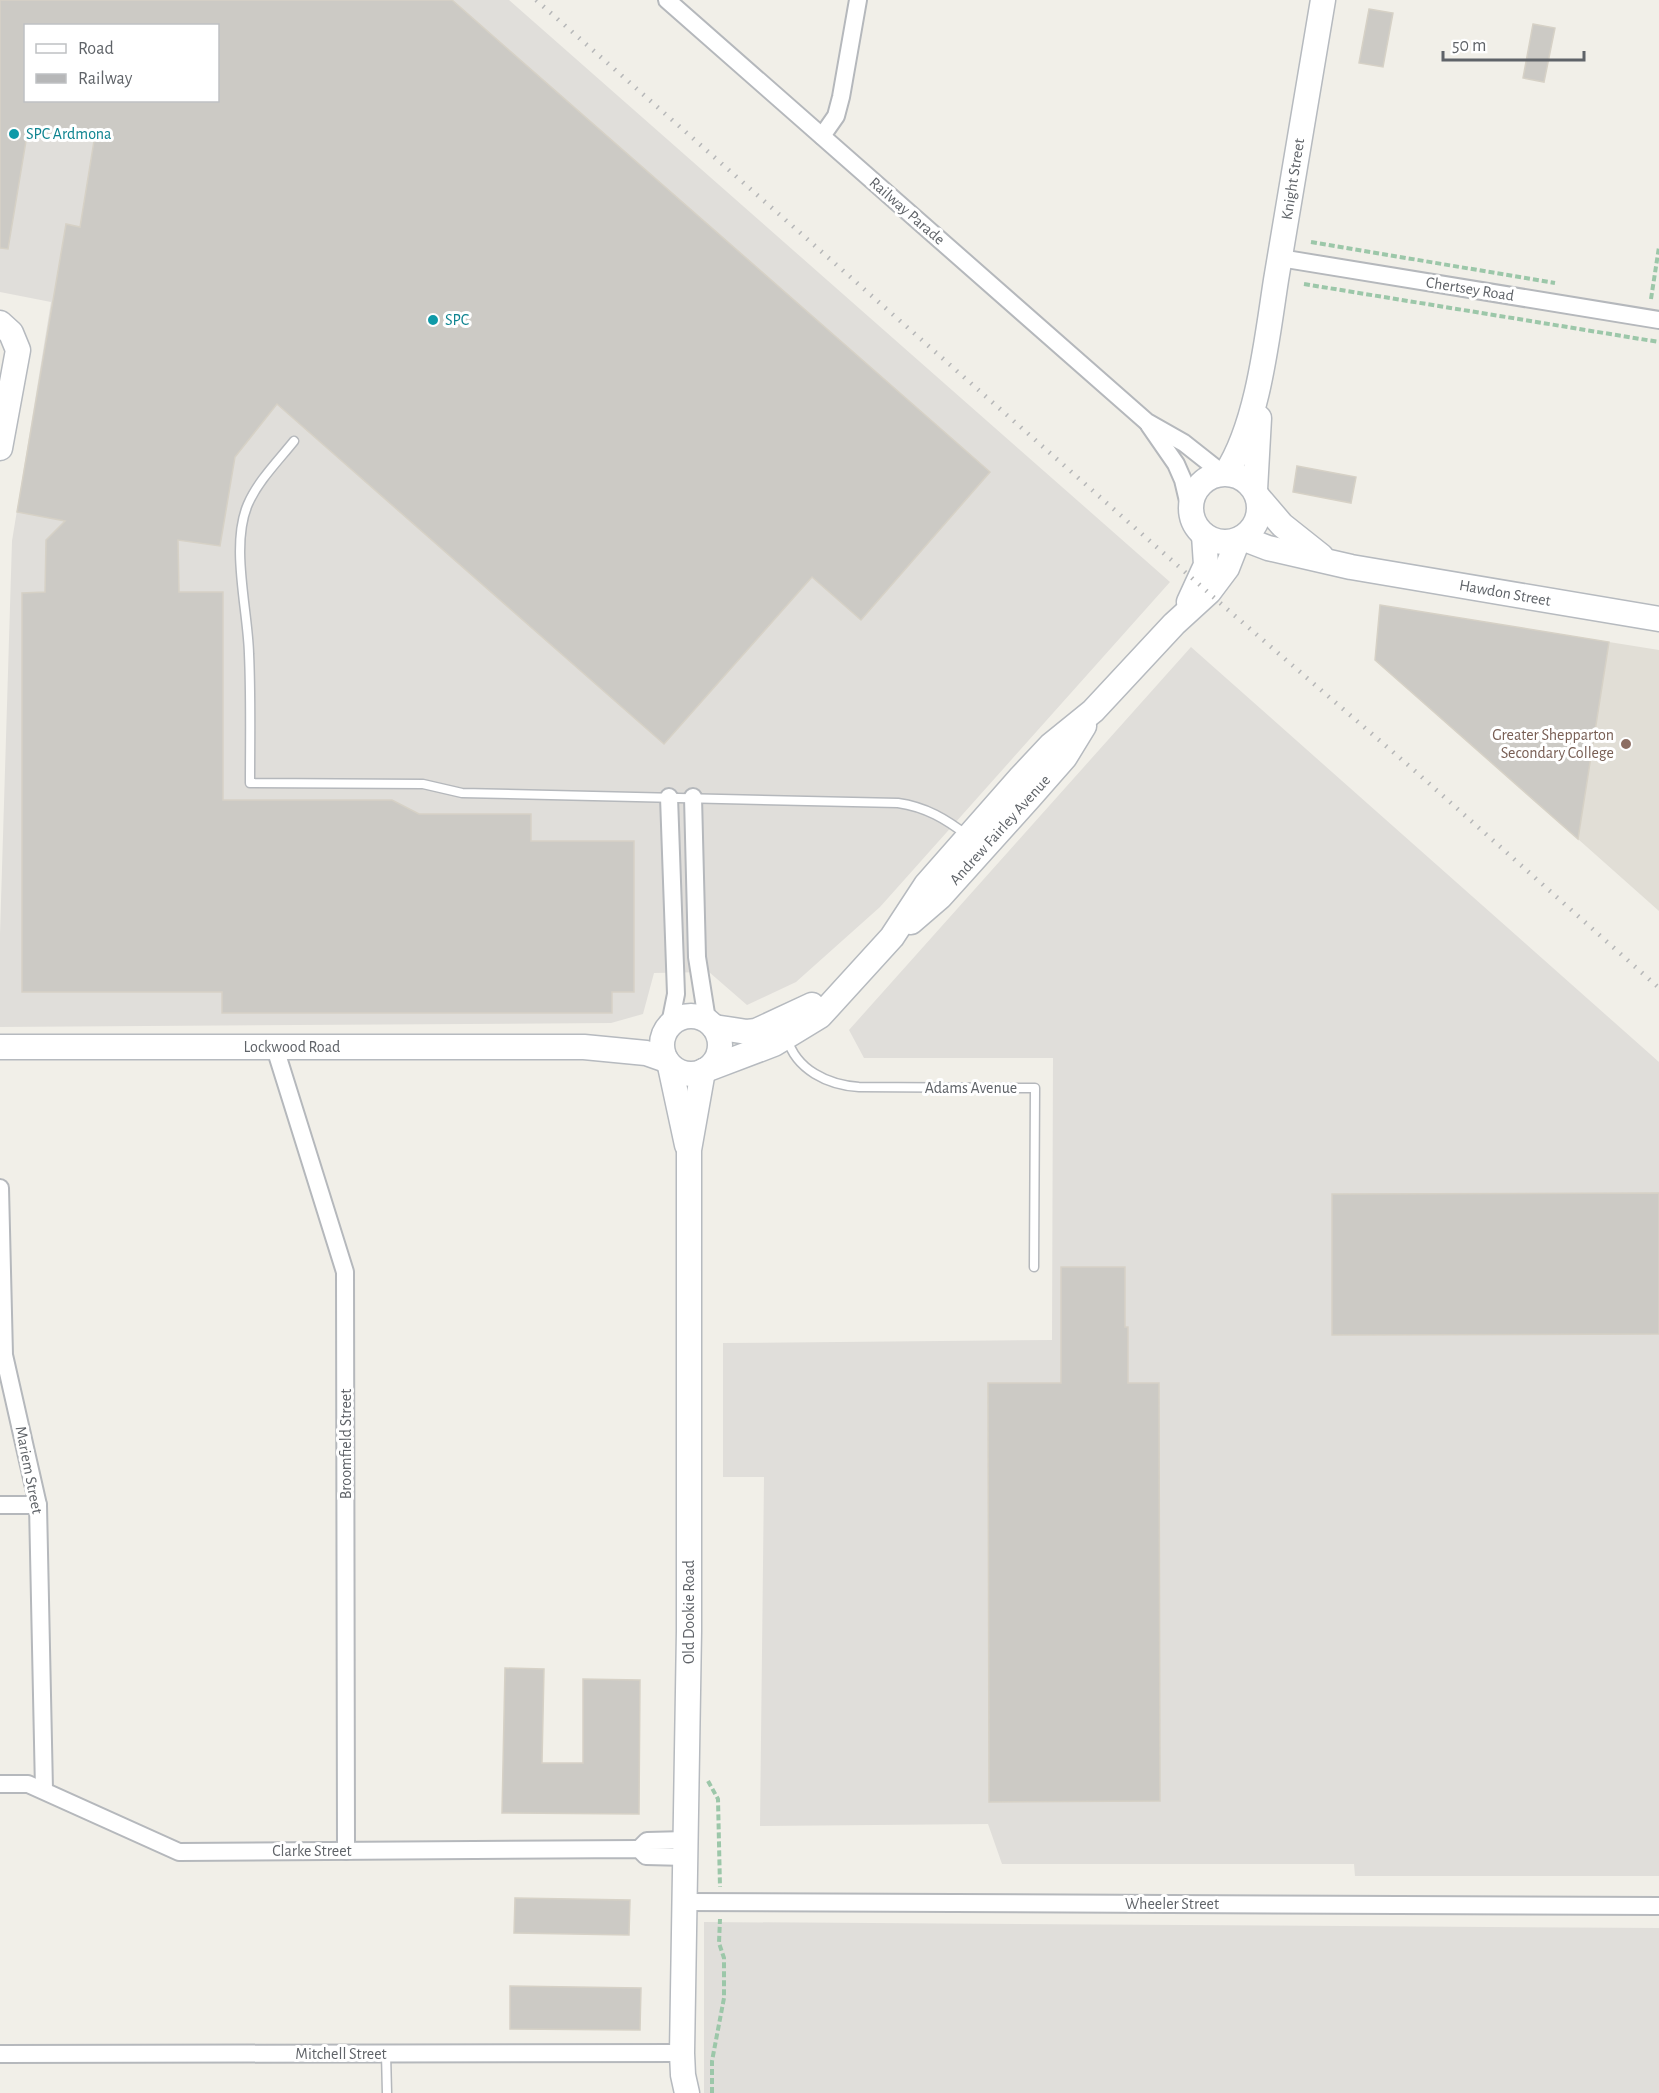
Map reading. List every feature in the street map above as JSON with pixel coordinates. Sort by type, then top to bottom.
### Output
[{"type":"street","name":"Railway Parade","points":[[667,0],[1147,422],[1184,443],[1224,473]]},
{"type":"street","points":[[822,136],[836,116],[858,0]]},
{"type":"street","name":"Knight Street","points":[[1224,473],[1235,460],[1246,430],[1263,359],[1323,0]]},
{"type":"street","name":"Chertsey Road","points":[[1280,258],[1659,320]]},
{"type":"street","points":[[0,323],[11,333],[18,350],[0,448]]},
{"type":"street","name":"Knight Street","points":[[1257,493],[1256,458],[1263,359]]},
{"type":"street","points":[[0,362],[4,366],[11,387]]},
{"type":"street","name":"Railway Parade","points":[[1147,422],[1176,464],[1198,527]]},
{"type":"street","points":[[1224,473],[1243,478],[1257,493],[1260,506],[1256,525],[1240,539],[1221,542],[1198,527],[1192,498],[1203,481],[1224,473]]},
{"type":"street","name":"Hawdon Street","points":[[1257,493],[1282,525],[1302,543],[1320,556],[1351,567]]},
{"type":"street","name":"Andrew Fairley Avenue","points":[[1174,624],[1191,600],[1206,565],[1198,527]]},
{"type":"street","name":"Hawdon Street","points":[[1240,539],[1268,548],[1351,567],[1659,619]]},
{"type":"street","name":"Andrew Fairley Avenue","points":[[706,1070],[786,1037],[820,1016],[892,937],[940,897],[976,842],[1026,787],[1065,757],[1093,711],[1174,624],[1209,592],[1227,568],[1240,539]]},
{"type":"street","points":[[668,1026],[678,1018],[688,1016],[698,1016],[711,1024],[719,1035],[719,1054],[714,1063],[706,1070],[689,1074],[682,1073],[668,1063],[662,1047],[663,1034],[668,1026],[676,994],[669,797]]},
{"type":"street","points":[[693,797],[697,957],[711,1024]]},
{"type":"street","name":"Andrew Fairley Avenue","points":[[711,1024],[747,1032],[763,1030],[844,989]]},
{"type":"street","name":"Lockwood Road","points":[[584,1047],[650,1034],[668,1026]]},
{"type":"street","name":"Lockwood Road","points":[[0,1047],[584,1047],[645,1053],[668,1063]]},
{"type":"street","name":"Broomfield Street","points":[[275,1048],[345,1272],[346,1851]]},
{"type":"street","name":"Old Dookie Road","points":[[668,1063],[682,1129],[689,1150]]},
{"type":"street","name":"Old Dookie Road","points":[[683,2078],[689,1631],[689,1150],[706,1070]]},
{"type":"street","name":"Mariem Street","points":[[0,1188],[4,1354],[38,1505],[44,1790]]},
{"type":"street","points":[[0,1505],[38,1505]]},
{"type":"street","name":"Clarke Street","points":[[0,1784],[28,1784],[44,1790],[179,1852],[639,1849],[647,1840],[686,1848]]},
{"type":"street","name":"Wheeler Street","points":[[684,1902],[1659,1906]]},
{"type":"street","name":"Mitchell Street","points":[[0,2054],[386,2054],[683,2078]]},
{"type":"lane","points":[[294,441],[262,481],[248,504],[241,528],[243,592],[249,652],[250,783],[423,784],[462,793],[898,803],[932,812],[947,820],[976,842]]},
{"type":"lane","name":"Adams Avenue","points":[[786,1037],[789,1046],[809,1072],[843,1086],[1035,1088],[1034,1267]]},
{"type":"lane","points":[[386,2054],[387,2093]]},
{"type":"path","points":[[1311,242],[1557,284]]},
{"type":"path","points":[[1659,247],[1651,299],[1659,301]]},
{"type":"path","points":[[1304,284],[1659,342]]},
{"type":"path","points":[[706,1778],[718,1799],[719,1942],[724,1958],[724,1998],[712,2061],[712,2093]]},
{"type":"shaded area","name":"SPC Ardmona","points":[[0,0],[509,0],[1170,582],[880,907],[796,982],[747,1005],[709,972],[654,973],[643,1014],[611,1023],[0,1027],[0,934],[12,541],[51,302],[0,292]]},
{"type":"shaded area","name":"Greater Shepparton Secondary College","points":[[1609,642],[1659,650],[1659,911],[1578,839]]},
{"type":"shaded area","points":[[1191,647],[1659,1062],[1659,1876],[1355,1876],[1354,1864],[1002,1864],[988,1824],[760,1826],[764,1477],[723,1477],[723,1343],[1052,1340],[1053,1058],[864,1058],[849,1030]]},
{"type":"shaded area","points":[[704,1922],[1659,1928],[1659,2093],[704,2093]]},
{"type":"building","name":"SPC Ardmona","points":[[0,0],[452,0],[990,472],[861,620],[812,577],[664,744],[277,404],[235,457],[220,546],[178,540],[179,592],[223,592],[223,800],[392,800],[419,814],[531,814],[531,841],[634,841],[634,992],[612,992],[612,1013],[222,1013],[222,992],[22,992],[22,593],[45,592],[46,540],[65,521],[17,512],[66,224],[80,227],[94,141],[28,129],[8,249],[0,248]]},
{"type":"building","points":[[1369,9],[1393,13],[1383,67],[1359,63]]},
{"type":"building","points":[[1533,24],[1555,28],[1544,82],[1523,78]]},
{"type":"building","points":[[1297,466],[1356,477],[1351,503],[1293,492]]},
{"type":"building","points":[[1380,605],[1609,642],[1578,839],[1375,660]]},
{"type":"building","points":[[1659,1193],[1659,1334],[1332,1335],[1332,1194]]},
{"type":"building","points":[[1061,1267],[1125,1267],[1128,1383],[1159,1383],[1160,1801],[989,1802],[988,1383],[1061,1383]]},
{"type":"building","points":[[505,1668],[544,1669],[542,1763],[583,1763],[583,1679],[640,1680],[639,1814],[502,1813]]},
{"type":"building","points":[[515,1898],[630,1900],[629,1935],[514,1933]]},
{"type":"building","points":[[510,1986],[641,1988],[640,2030],[510,2029]]},
{"type":"railway","points":[[536,0],[1659,988]]},
{"type":"place","name":"SPC Ardmona","points":[[14,134]]},
{"type":"place","name":"SPC","points":[[433,320]]},
{"type":"place","name":"Greater Shepparton Secondary College","points":[[1626,744]]}]
